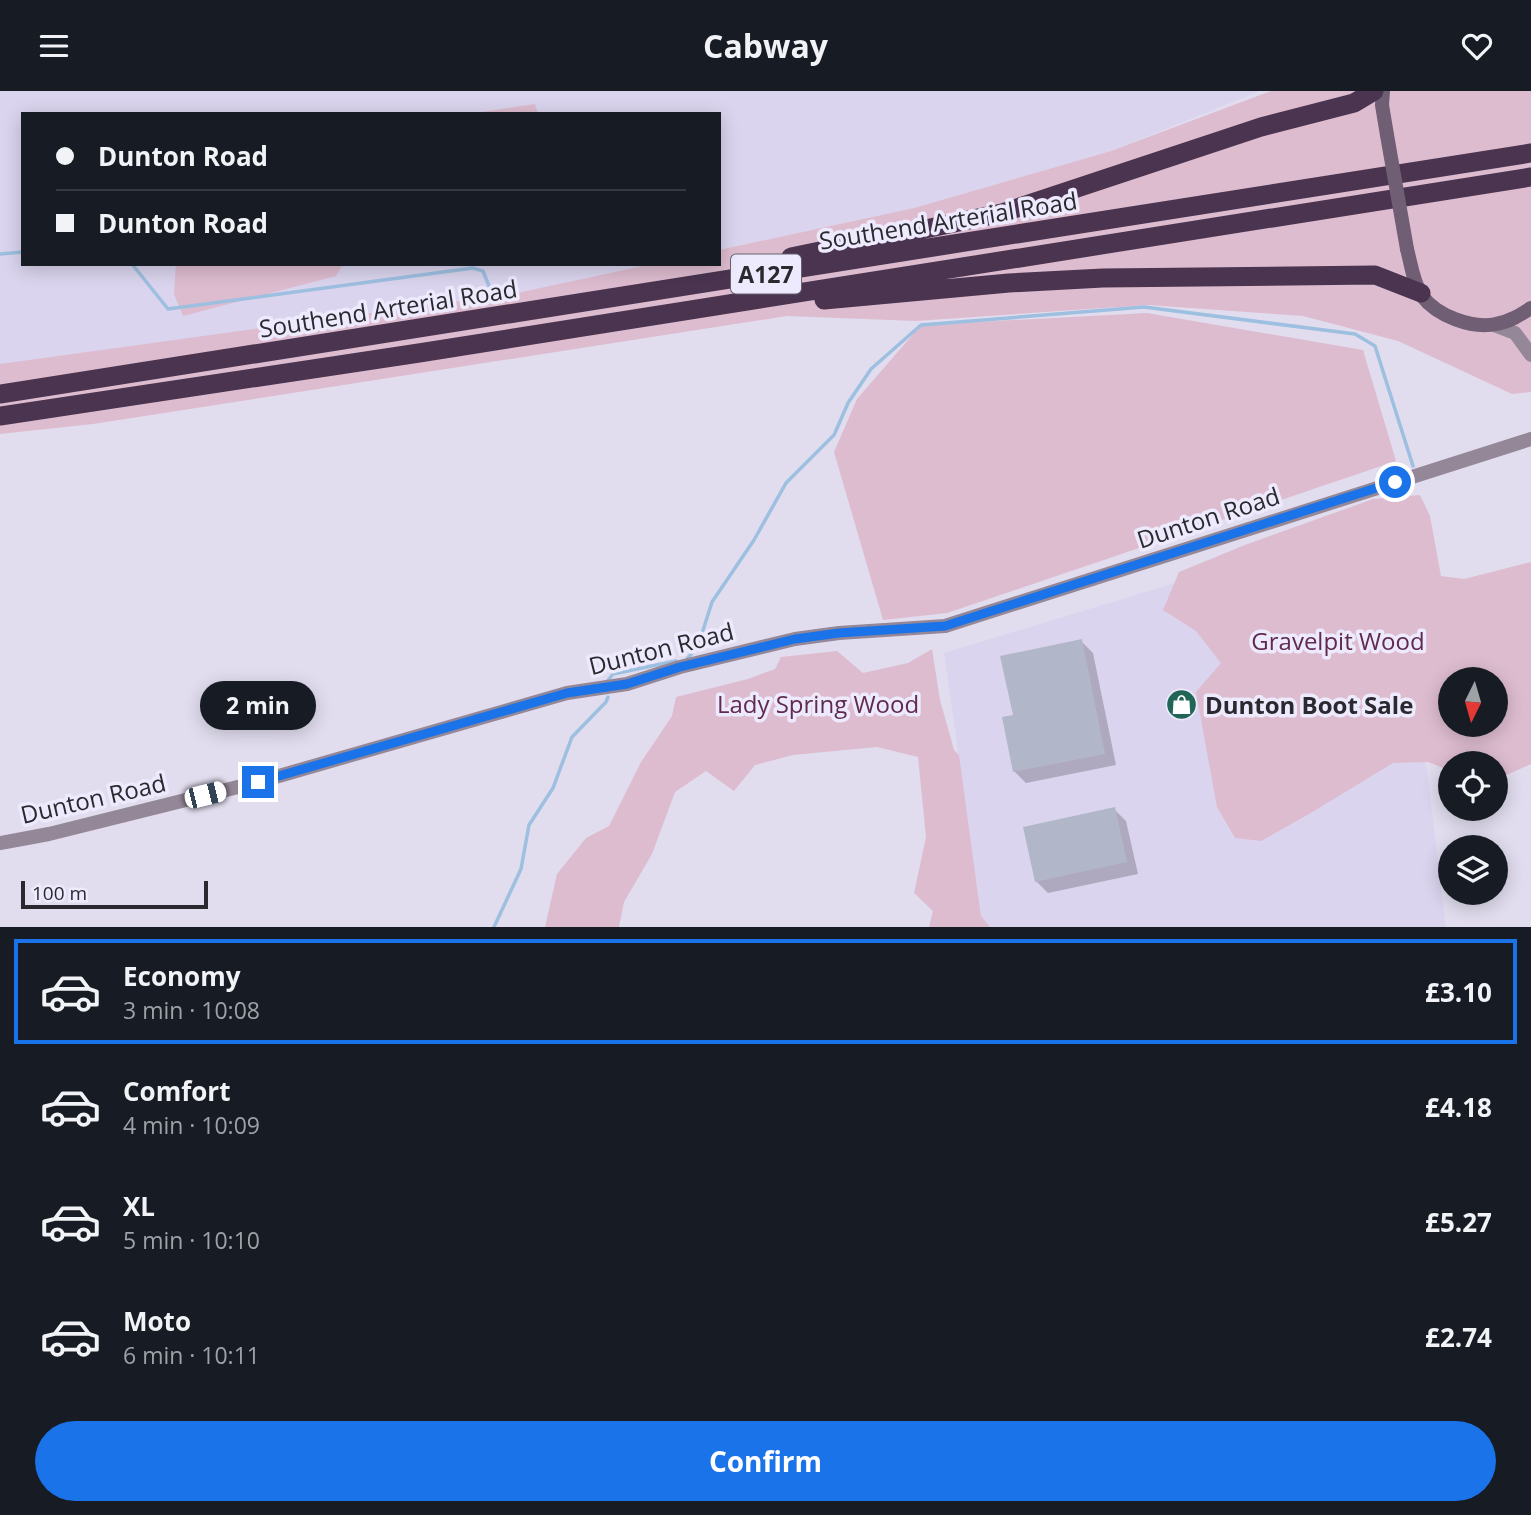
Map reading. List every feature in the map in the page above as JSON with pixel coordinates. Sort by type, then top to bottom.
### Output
[{"type":"highway","points":[[613,298],[1002,213],[1261,127],[1354,103],[1374,91]]},
{"type":"highway","name":"Southend Arterial Road","points":[[0,394],[1531,153]]},
{"type":"highway","name":"Southend Arterial Road","points":[[0,416],[1531,177]]},
{"type":"highway","points":[[543,333],[825,300],[1009,283],[1103,278],[1375,275],[1420,293]]},
{"type":"main road","points":[[1383,91],[1382,105],[1407,249],[1412,274],[1420,293],[1432,307],[1452,318],[1473,324],[1494,325],[1531,308]]},
{"type":"street","points":[[1494,325],[1515,333],[1531,355]]},
{"type":"street","name":"Dunton Road","points":[[0,843],[49,834],[258,782],[567,693],[627,684],[680,667],[795,639],[839,633],[945,626],[1531,439]]},
{"type":"shaded area","points":[[0,91],[1260,91],[1111,151],[914,208],[721,250],[721,112],[21,112],[21,266],[644,266],[524,292],[0,366]]},
{"type":"shaded area","name":"Dunton Boot Sale","points":[[1377,522],[1427,771],[1438,861],[1438,905],[1443,905],[1446,927],[983,927],[944,653]]},
{"type":"green space","points":[[1271,91],[1531,91],[1531,392],[1512,394],[1398,341],[1303,316],[1148,305],[916,321],[787,316],[93,424],[0,434],[0,364],[517,293],[643,266],[721,266],[721,250],[914,208],[1111,151]]},
{"type":"green space","points":[[535,104],[537,112],[481,112]]},
{"type":"green space","points":[[176,266],[342,266],[336,276],[183,316],[174,294]]},
{"type":"green space","points":[[1147,313],[1363,350],[1396,461],[947,613],[883,620],[834,452],[857,399],[921,325]]},
{"type":"green space","name":"Gravelpit Wood","points":[[1420,495],[1430,516],[1441,576],[1464,579],[1531,562],[1531,764],[1508,774],[1508,751],[1438,751],[1438,766],[1428,762],[1393,763],[1261,841],[1235,838],[1217,807],[1196,692],[1221,663],[1196,631],[1163,610],[1179,572],[1373,499]]},
{"type":"green space","name":"Lady Spring Wood","points":[[932,649],[940,700],[954,750],[959,755],[981,916],[990,927],[929,927],[933,911],[914,893],[926,837],[918,757],[877,747],[793,755],[755,765],[734,791],[706,771],[675,792],[652,854],[624,902],[619,927],[545,927],[557,874],[586,838],[609,826],[641,762],[672,716],[676,697],[748,679],[775,669],[781,657],[837,651],[863,673],[908,663]]},
{"type":"building","points":[[1082,639],[1105,754],[1013,772],[1002,717],[1013,715],[1000,656]]},
{"type":"building","points":[[1115,807],[1127,862],[1035,882],[1023,827]]},
{"type":"waterway","points":[[0,254],[21,252]]},
{"type":"waterway","points":[[134,266],[168,309],[473,268],[483,271],[489,286]]},
{"type":"waterway","points":[[687,659],[698,646],[712,602],[754,540],[786,483],[834,435],[848,403],[871,369],[921,325],[1144,307],[1355,334],[1375,346],[1413,466]]},
{"type":"waterway","points":[[606,683],[613,674],[676,661]]},
{"type":"waterway","points":[[494,927],[521,869],[529,825],[553,788],[572,737],[608,697]]},
{"type":"place","name":"Dunton Boot Sale","points":[[1182,704]]},
{"type":"route","points":[[258,782],[567,693],[627,684],[680,667],[795,639],[839,633],[945,626],[1395,482]]}]
